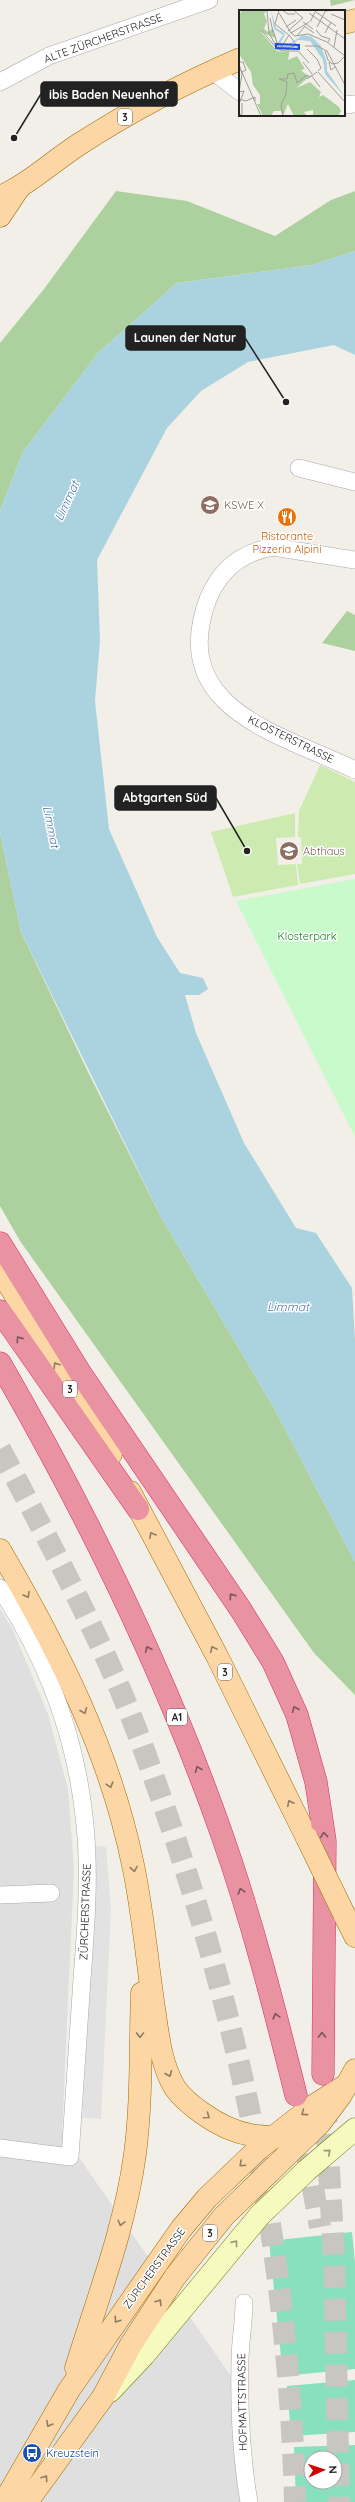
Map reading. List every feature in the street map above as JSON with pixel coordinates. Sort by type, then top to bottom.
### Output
[{"type":"highway","points":[[0,1243],[81,1374],[241,1610],[273,1662],[297,1715],[316,1782],[325,1841],[323,2074]]},
{"type":"highway","points":[[0,1311],[138,1509]]},
{"type":"highway","name":"A1","points":[[0,1363],[55,1461],[103,1553],[146,1645],[178,1719],[205,1788],[239,1885],[268,1983],[296,2095]]},
{"type":"main road","points":[[345,23],[355,20]]},
{"type":"main road","name":"3","points":[[0,216],[9,193],[78,145],[140,108],[239,59]]},
{"type":"main road","name":"3","points":[[0,1270],[113,1457],[138,1509],[217,1656],[355,1936]]},
{"type":"main road","points":[[0,1550],[54,1646],[92,1731],[126,1837],[139,1898],[161,2050],[175,2088],[192,2106],[230,2130],[246,2136],[271,2138],[308,2135],[343,2129],[355,2123]]},
{"type":"main road","points":[[69,2390],[109,2270],[135,2154],[144,1940]]},
{"type":"main road","name":"3","points":[[308,2135],[332,2110],[353,2078]]},
{"type":"main road","name":"ZÜRCHERSTRASSE","points":[[4,2502],[69,2390],[151,2269],[181,2229],[207,2198],[271,2138],[353,2078]]},
{"type":"main road","name":"ZÜRCHERSTRASSE","points":[[103,2397],[144,2355],[260,2214],[307,2170],[355,2129]]},
{"type":"main road","name":"ZÜRCHERSTRASSE","points":[[27,2502],[103,2397],[130,2346],[175,2277],[224,2216],[308,2135]]},
{"type":"street","name":"ALTE ZÜRCHERSTRASSE","points":[[0,82],[49,56],[209,0]]},
{"type":"street","points":[[213,71],[239,91]]},
{"type":"street","points":[[299,468],[355,482]]},
{"type":"street","name":"KLOSTERSTRASSE","points":[[355,560],[273,547],[262,549],[237,560],[227,568],[212,591],[205,609],[199,648],[202,666],[207,679],[220,698],[233,710],[278,735],[355,770]]},
{"type":"street","name":"ZÜRCHERSTRASSE","points":[[0,1588],[36,1650],[62,1716],[78,1775],[85,1824],[88,1893],[70,2157],[0,2148]]},
{"type":"street","points":[[0,1895],[52,1893]]},
{"type":"street","name":"HOFMATTSTRASSE","points":[[244,2303],[244,2330],[240,2359],[240,2395],[242,2436],[249,2502]]},
{"type":"shaded area","points":[[0,1609],[13,1630],[48,1714],[68,1789],[74,1868],[62,2133],[233,2379],[247,2502],[0,2502]]},
{"type":"shaded area","points":[[93,1846],[106,1847],[111,1909],[101,2119],[82,2118],[94,1908]]},
{"type":"green space","points":[[330,0],[355,0],[331,6]]},
{"type":"green space","points":[[116,191],[187,201],[275,236],[331,200],[355,191],[355,251],[312,265],[177,283],[98,353],[23,452],[0,511],[0,343],[44,289]]},
{"type":"green space","points":[[347,611],[355,615],[355,651],[322,643]]},
{"type":"green space","points":[[320,765],[355,782],[355,874],[300,884],[297,864],[302,864],[301,837],[298,837],[299,811]]},
{"type":"green space","points":[[295,813],[295,837],[276,838],[278,865],[296,864],[298,885],[233,897],[211,832]]},
{"type":"green space","points":[[0,832],[21,932],[89,1074],[161,1217],[274,1408],[355,1562],[355,1695],[314,1653],[20,1241],[0,1206]]},
{"type":"green space","name":"Klosterpark","points":[[355,879],[355,1137],[236,901]]},
{"type":"green space","points":[[352,2232],[355,2262],[355,2369],[283,2376],[269,2241]]},
{"type":"green space","points":[[355,2380],[355,2432],[291,2436],[287,2386]]},
{"type":"green space","points":[[355,2445],[355,2502],[296,2502],[294,2447]]},
{"type":"water","name":"Limmat","points":[[355,251],[355,355],[334,345],[248,362],[201,391],[167,428],[97,560],[100,641],[95,701],[109,829],[157,937],[180,973],[203,978],[208,989],[199,995],[185,995],[196,1033],[244,1143],[296,1228],[316,1233],[352,1288],[355,1340],[355,1562],[274,1408],[161,1217],[21,932],[0,832],[0,511],[23,452],[98,353],[177,283],[312,265]]},
{"type":"tunnel","points":[[0,1449],[46,1535],[104,1652],[133,1721],[175,1838],[201,1919],[224,2001],[260,2166],[274,2248],[284,2332],[291,2417],[295,2502]]},
{"type":"tunnel","points":[[325,2101],[334,2255],[339,2502]]},
{"type":"tunnel","points":[[301,2121],[320,2227]]},
{"type":"place","name":"ibis Baden Neuenhof","points":[[14,138]]},
{"type":"place","name":"Launen der Natur","points":[[286,402]]},
{"type":"place","name":"KSWE X","points":[[210,505]]},
{"type":"place","name":"Ristorante Pizzeria Alpini","points":[[287,517]]},
{"type":"place","name":"Abtgarten Süd","points":[[247,851]]},
{"type":"place","name":"Abthaus","points":[[289,851]]},
{"type":"place","name":"Kreuzstein","points":[[32,2453]]}]
